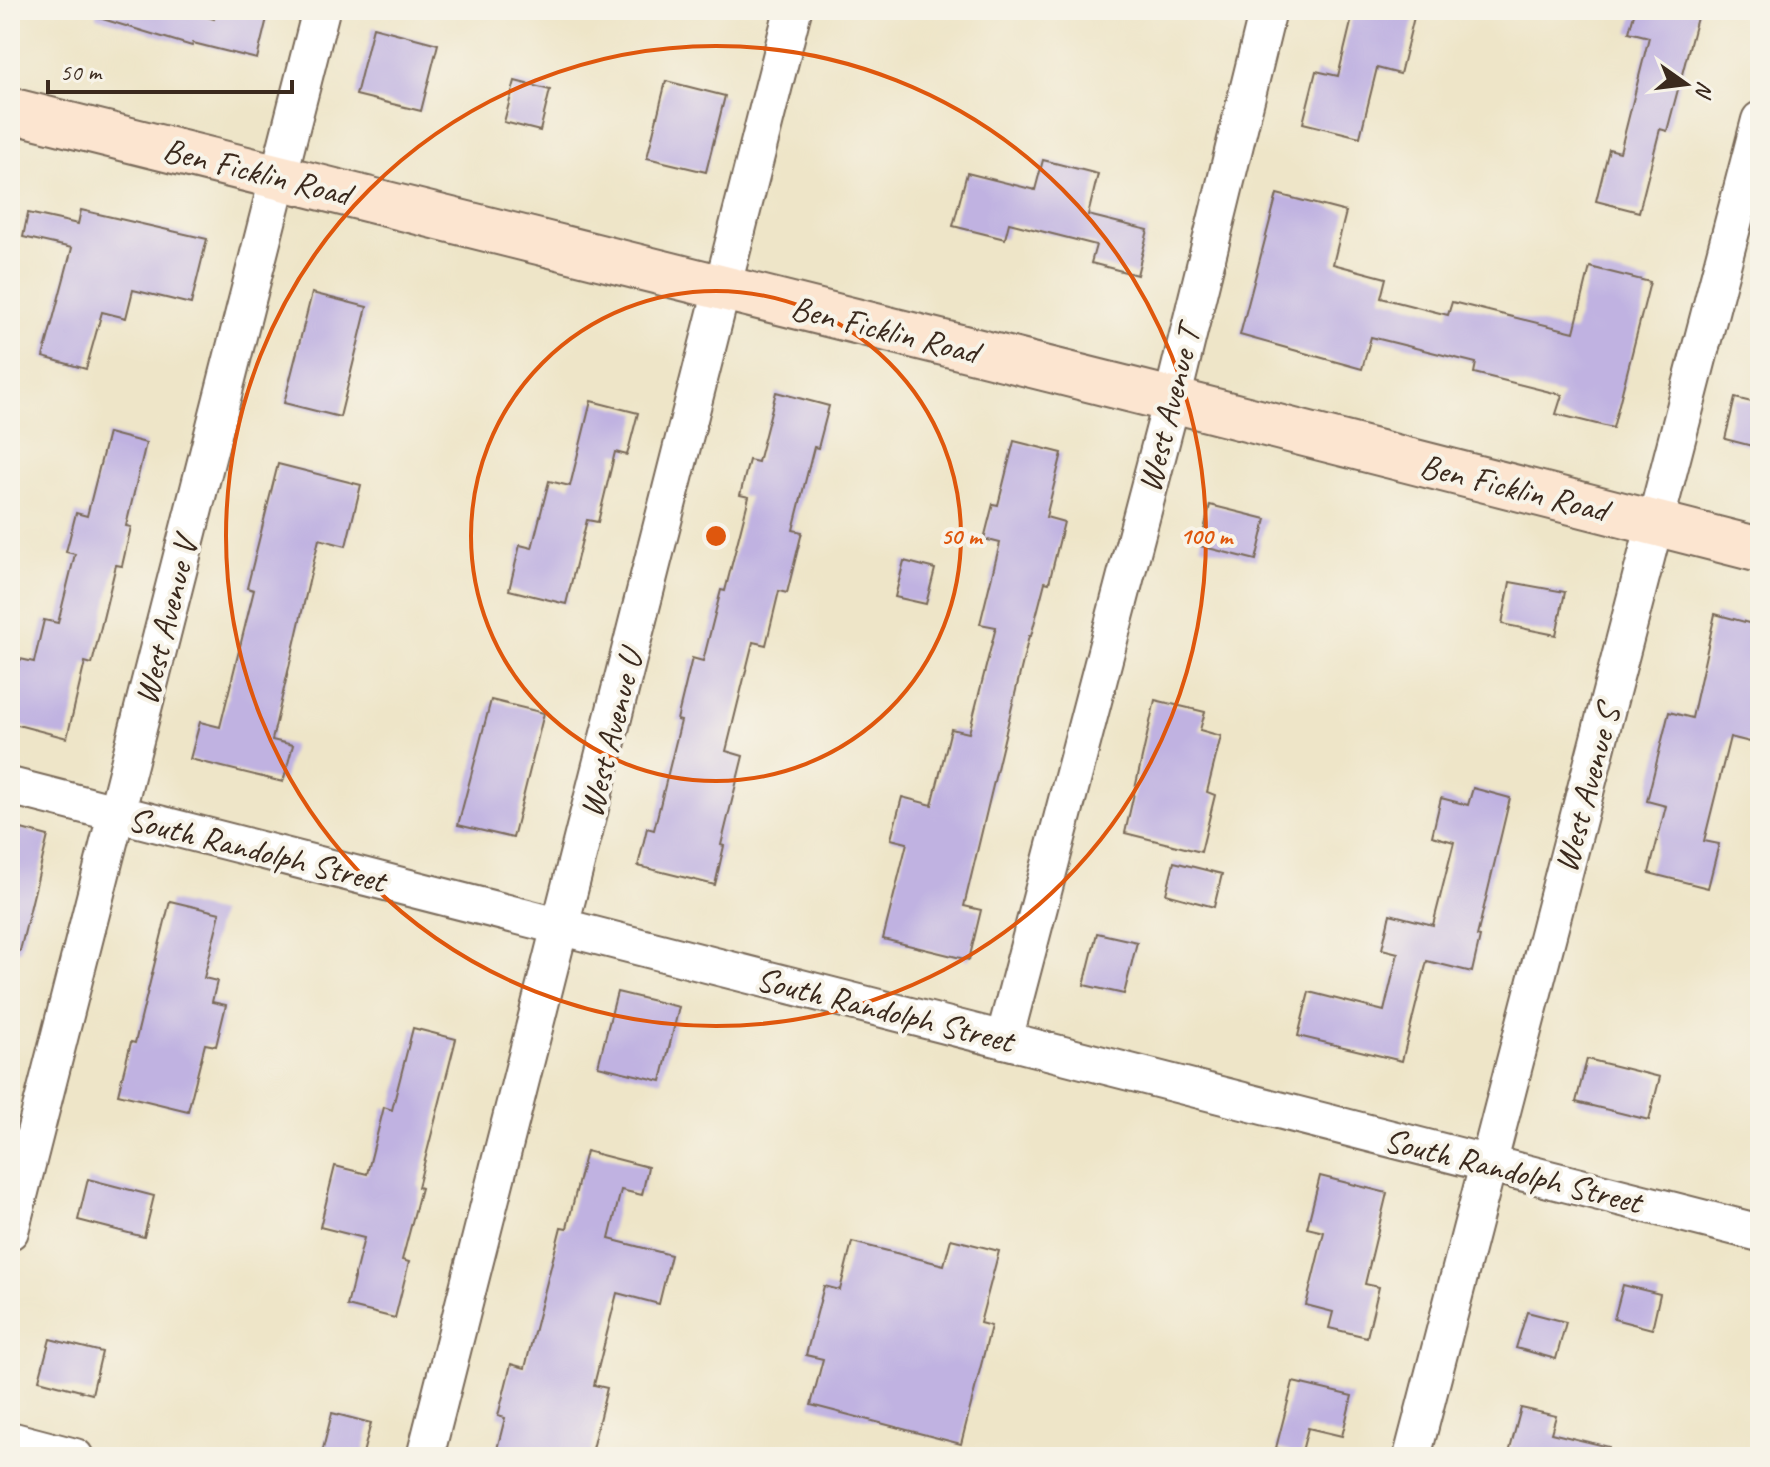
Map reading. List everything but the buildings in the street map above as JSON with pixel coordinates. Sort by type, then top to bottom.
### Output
[{"type":"street","name":"West Avenue V","points":[[10,1231],[321,10]]},
{"type":"street","name":"West Avenue U","points":[[425,1457],[793,10]]},
{"type":"street","name":"West Avenue T","points":[[1004,1040],[1172,400],[1268,10]]},
{"type":"street","name":"Ben Ficklin Road","points":[[10,110],[1760,550]]},
{"type":"street","name":"West Avenue S","points":[[1412,1457],[1760,120]]},
{"type":"street","name":"South Randolph Street","points":[[10,786],[1760,1233]]},
{"type":"street","points":[[10,1440],[75,1457]]}]
